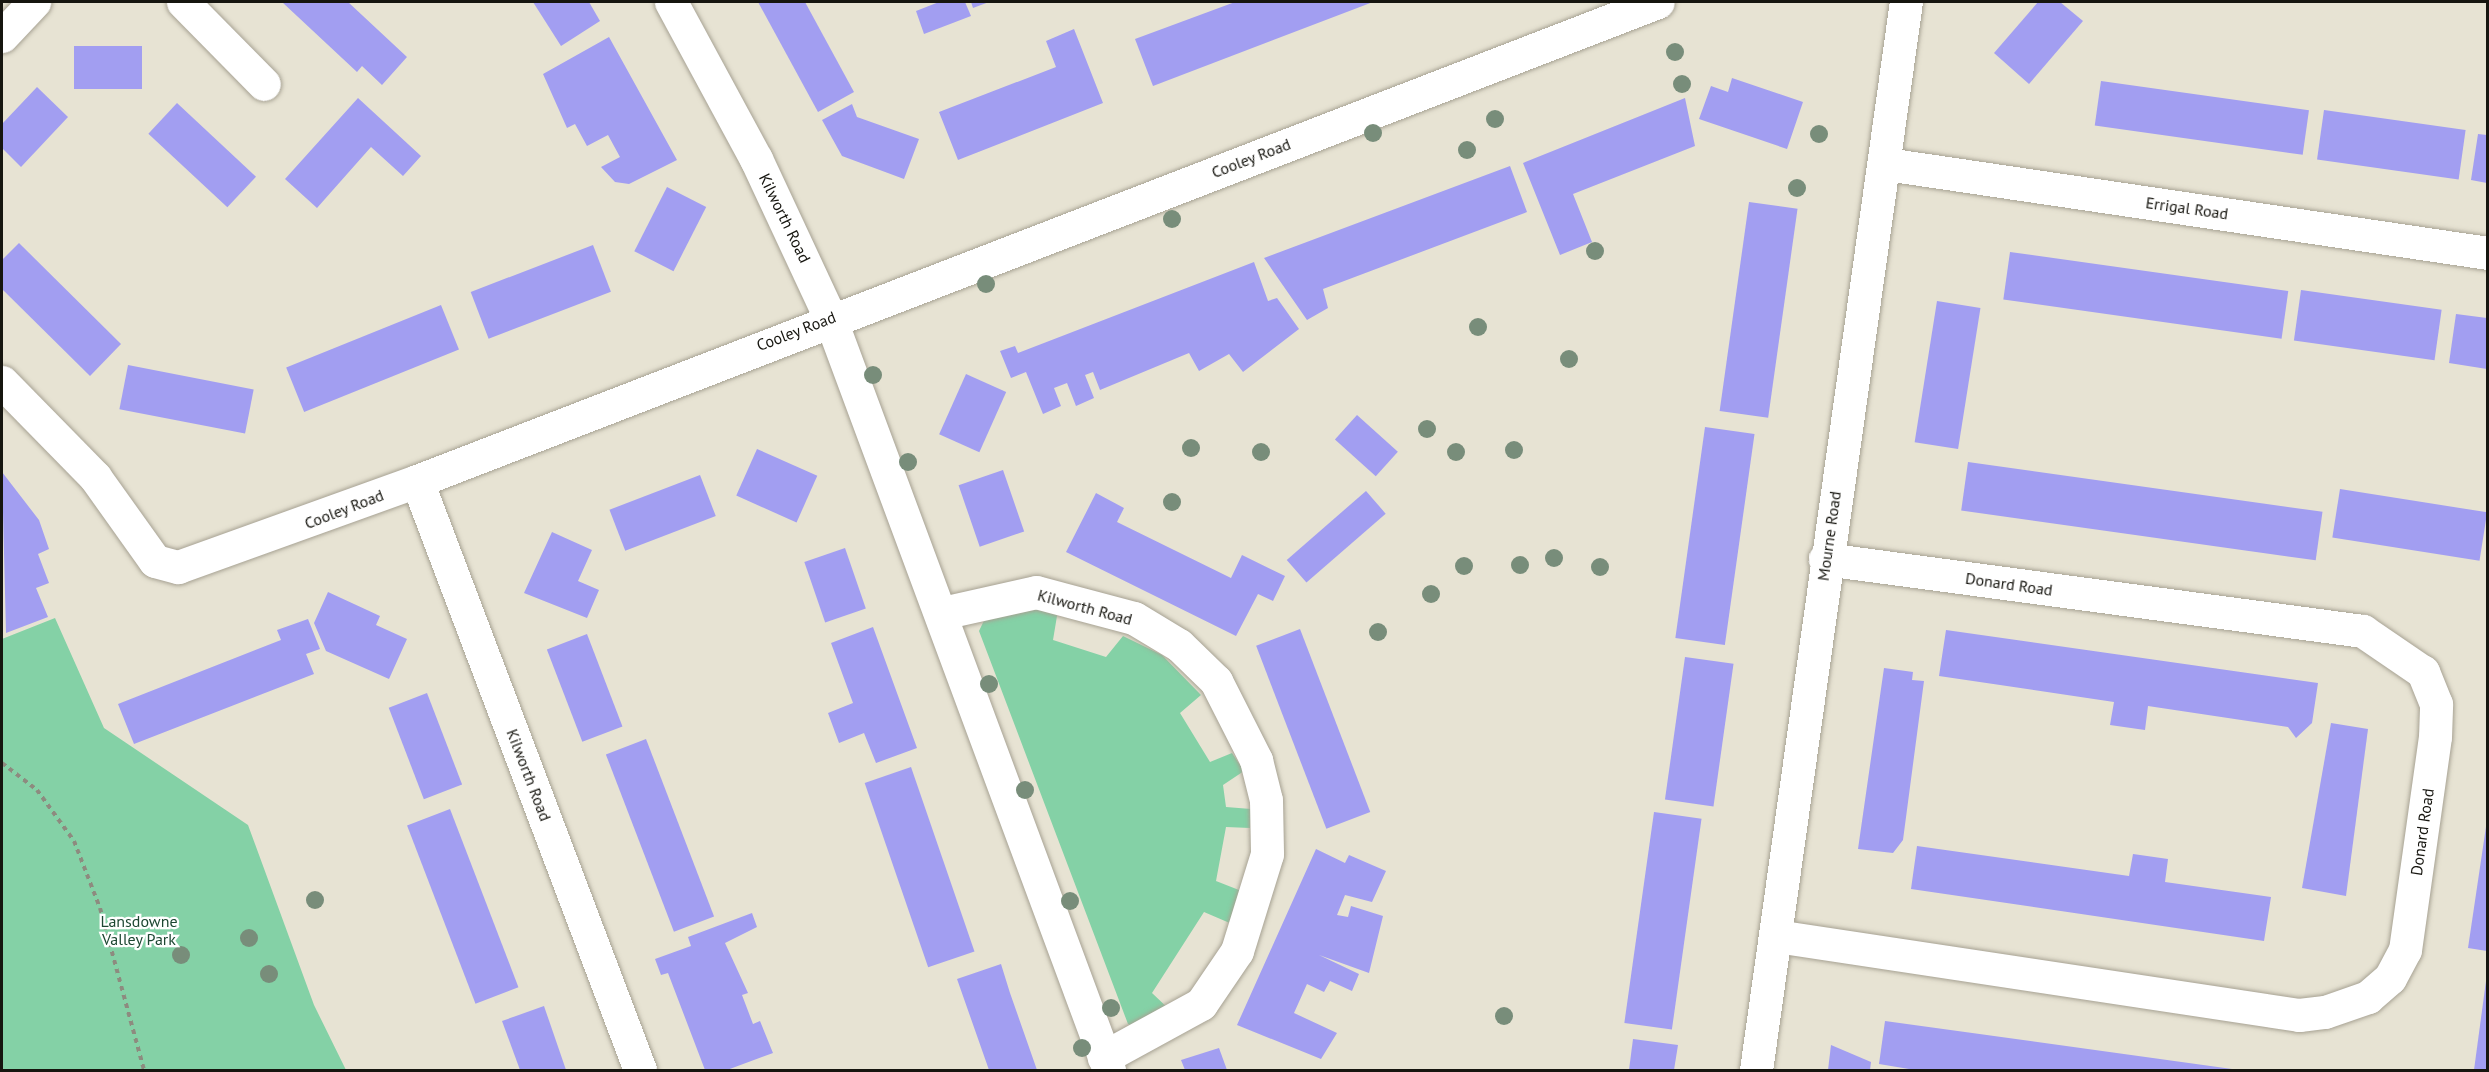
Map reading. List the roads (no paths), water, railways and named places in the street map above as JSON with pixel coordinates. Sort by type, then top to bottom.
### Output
[{"type":"street","points":[[2,36],[34,2]]},
{"type":"street","points":[[183,2],[264,84]]},
{"type":"street","name":"Kilworth Road","points":[[671,2],[756,159],[830,318],[942,613],[1107,1064],[1202,1005],[1237,951],[1267,854],[1266,800],[1256,760],[1216,681],[1179,645],[1134,618],[1036,592],[942,613]]},
{"type":"street","name":"Mourne Road","points":[[1756,1071],[1825,559],[1886,164],[1906,2]]},
{"type":"street","name":"Cooley Road","points":[[2,382],[95,477],[155,561],[178,567],[417,481],[1637,5]]},
{"type":"street","name":"Errigal Road","points":[[1886,164],[2487,253]]},
{"type":"street","name":"Kilworth Road","points":[[417,481],[640,1071]]},
{"type":"street","name":"Donard Road","points":[[1776,936],[2299,1016],[2325,1012],[2368,997],[2390,978],[2405,950],[2435,736],[2436,704],[2423,672],[2394,647],[2363,631],[1825,559]]},
{"type":"park label","name":"Lansdowne Valley Park","points":[[139,930]]}]
